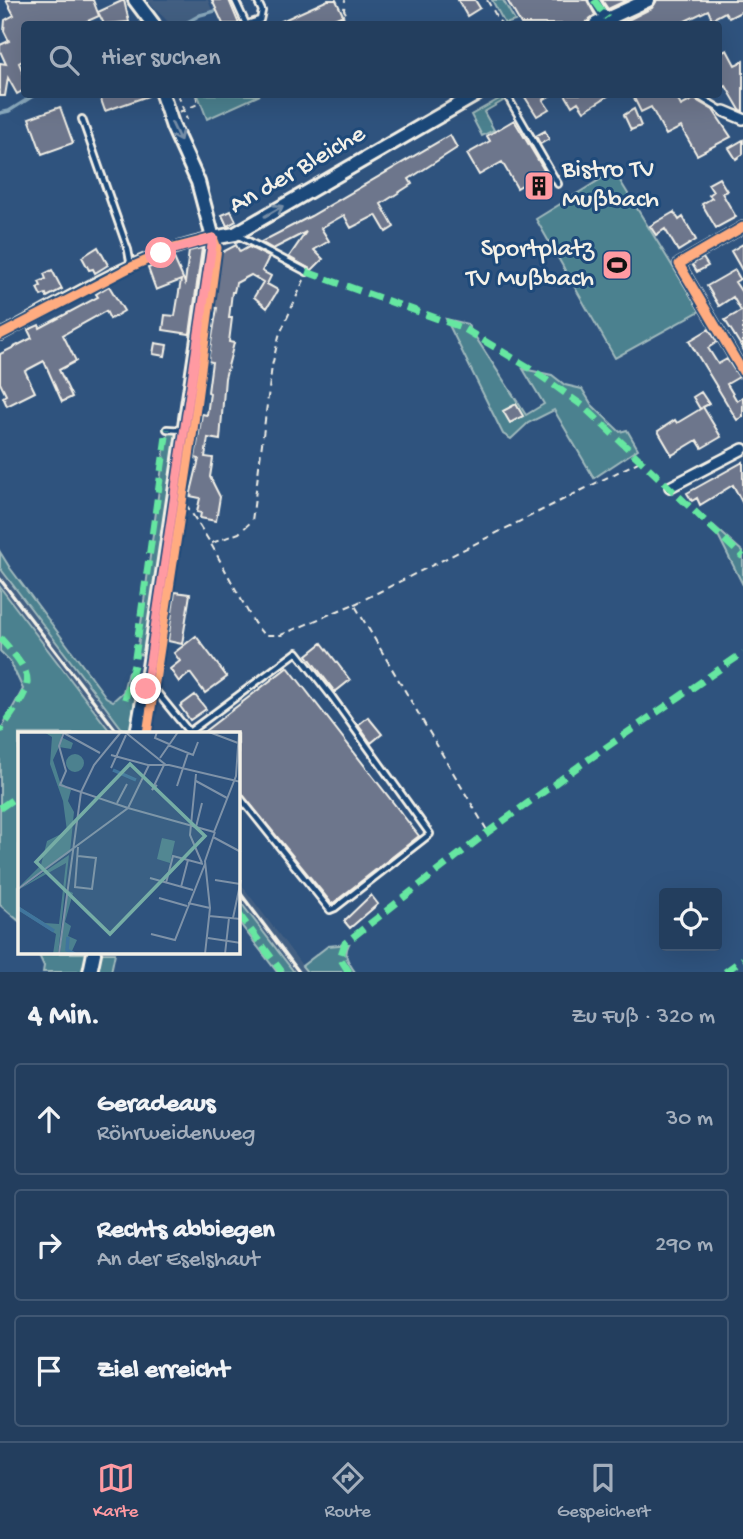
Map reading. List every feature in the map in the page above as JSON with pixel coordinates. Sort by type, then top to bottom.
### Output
[{"type":"main road","points":[[135,0],[151,21]]},
{"type":"main road","points":[[607,21],[648,0]]},
{"type":"main road","points":[[137,732],[213,238],[198,181],[163,98]]},
{"type":"main road","name":"An der Bleiche","points":[[213,238],[235,234],[470,98]]},
{"type":"main road","points":[[90,972],[94,954]]},
{"type":"street","points":[[594,0],[604,21]]},
{"type":"street","points":[[724,111],[743,119]]},
{"type":"street","points":[[743,227],[679,264],[743,372]]},
{"type":"street","points":[[0,335],[131,267],[174,248],[213,238]]},
{"type":"street","points":[[670,487],[743,449]]},
{"type":"lane","points":[[235,0],[246,21]]},
{"type":"lane","points":[[257,0],[262,11],[260,20],[257,21]]},
{"type":"lane","points":[[508,98],[558,184]]},
{"type":"lane","points":[[702,98],[724,111]]},
{"type":"lane","points":[[82,119],[128,250],[131,267]]},
{"type":"lane","points":[[235,234],[307,272]]},
{"type":"lane","points":[[167,429],[184,430]]},
{"type":"lane","points":[[191,732],[297,652],[430,834],[330,910],[240,797]]},
{"type":"lane","points":[[146,689],[155,690],[189,732]]},
{"type":"path","points":[[333,21],[346,15],[345,0]]},
{"type":"path","points":[[487,0],[499,21]]},
{"type":"path","points":[[179,98],[187,120]]},
{"type":"path","points":[[169,117],[198,104],[197,98]]},
{"type":"path","points":[[211,544],[239,533],[252,521],[272,366],[279,336],[307,272]]},
{"type":"path","points":[[183,499],[254,623],[264,635],[281,635],[354,604],[642,460]]},
{"type":"path","points":[[354,604],[488,832]]},
{"type":"shaded area","points":[[147,0],[208,0],[212,10],[204,11],[186,21],[167,21]]},
{"type":"shaded area","points":[[0,568],[124,732],[110,732],[0,587]]},
{"type":"shaded area","points":[[240,883],[307,972],[294,972],[240,902]]},
{"type":"green space","points":[[492,0],[503,0],[515,21],[503,21]]},
{"type":"green space","points":[[199,98],[253,98],[207,119]]},
{"type":"green space","points":[[501,98],[503,101],[484,112],[494,130],[482,136],[471,115]]},
{"type":"green space","name":"Sportplatz TV Mußbach","points":[[614,171],[700,311],[615,358],[536,219]]},
{"type":"green space","points":[[446,319],[467,324],[526,415],[544,404],[523,369],[552,375],[565,385],[582,389],[592,405],[620,432],[627,430],[638,449],[594,478],[554,410],[528,423],[511,439],[503,434]]},
{"type":"green space","points":[[169,433],[179,434],[144,655],[137,654],[165,444]]},
{"type":"green space","points":[[713,525],[743,552],[743,585]]},
{"type":"green space","points":[[0,552],[106,697],[113,701],[123,692],[128,672],[143,675],[130,732],[124,732],[0,568]]},
{"type":"green space","points":[[0,587],[110,732],[18,732],[18,920],[0,905],[0,731],[23,689],[10,661],[0,651]]},
{"type":"green space","points":[[240,902],[294,972],[277,972],[240,924]]},
{"type":"green space","points":[[349,944],[347,958],[355,972],[307,972],[302,966],[328,946]]},
{"type":"green space","points":[[38,954],[88,954],[84,972],[43,972],[44,966]]},
{"type":"green space","points":[[100,954],[115,954],[111,972],[96,972]]},
{"type":"building","points":[[6,0],[93,0],[99,16],[88,21],[21,21],[21,92],[17,94],[8,78],[5,96],[0,96],[0,63],[6,64],[0,45],[9,41],[4,31],[5,20],[14,15]]},
{"type":"building","points":[[124,0],[129,21],[102,21],[98,12]]},
{"type":"building","points":[[212,0],[229,0],[238,21],[222,21]]},
{"type":"building","points":[[328,0],[336,0],[343,15],[330,21],[282,21]]},
{"type":"building","points":[[458,0],[475,0],[480,8],[467,16]]},
{"type":"building","points":[[507,0],[587,0],[595,15],[588,21],[519,21]]},
{"type":"building","points":[[602,0],[627,0],[608,9]]},
{"type":"building","points":[[657,0],[743,0],[743,11],[729,18],[725,12],[712,19],[708,10],[685,21],[626,21],[652,8]]},
{"type":"building","points":[[727,50],[735,65],[743,61],[743,111],[726,86],[722,88],[722,52]]},
{"type":"building","points":[[100,98],[142,98],[105,111]]},
{"type":"building","points":[[526,98],[546,98],[543,100],[549,109],[537,116]]},
{"type":"building","points":[[567,98],[605,98],[584,111],[578,102],[572,106]]},
{"type":"building","points":[[634,98],[677,98],[681,106],[694,99],[713,110],[731,137],[697,155],[681,127],[666,135],[651,107],[641,112]]},
{"type":"building","points":[[60,107],[73,143],[42,154],[29,118]]},
{"type":"building","points":[[634,109],[641,126],[631,130],[624,115]]},
{"type":"building","points":[[514,120],[547,175],[544,177],[549,187],[535,195],[527,182],[517,188],[502,162],[479,175],[467,154],[490,141],[487,136]]},
{"type":"building","points":[[545,131],[549,139],[540,144],[536,136]]},
{"type":"building","points":[[450,135],[457,148],[409,179],[412,184],[381,204],[394,227],[386,232],[376,215],[351,228],[344,215],[321,228],[329,241],[314,250],[323,259],[312,270],[289,257],[306,232],[273,249],[261,242],[311,216]]},
{"type":"building","points":[[743,140],[743,154],[736,159],[729,148]]},
{"type":"building","points":[[719,178],[727,191],[722,193],[736,217],[716,228],[702,204],[712,198],[709,195],[713,192],[708,184]]},
{"type":"building","points":[[231,211],[236,221],[227,226],[222,215]]},
{"type":"building","points":[[674,212],[679,220],[683,217],[696,240],[678,251],[665,229],[656,235],[650,226]]},
{"type":"building","points":[[743,244],[743,272],[731,251]]},
{"type":"building","points":[[236,245],[240,252],[249,247],[269,257],[262,271],[271,276],[267,284],[278,290],[267,308],[254,297],[263,282],[251,275],[236,283],[232,292],[229,342],[234,343],[225,378],[220,440],[208,438],[205,457],[213,458],[210,477],[220,497],[216,521],[200,518],[201,513],[197,512],[200,498],[190,496],[199,459],[195,458],[202,414],[207,415],[210,393],[212,362],[208,361],[217,308],[212,307],[219,254]]},
{"type":"building","points":[[98,247],[108,265],[95,273],[93,269],[89,270],[82,257]]},
{"type":"building","points":[[202,248],[190,334],[163,330],[165,315],[175,316],[181,280],[156,290],[148,268],[174,258],[185,283],[189,251]]},
{"type":"building","points":[[703,258],[708,266],[697,272],[692,264]]},
{"type":"building","points":[[52,270],[62,289],[47,297],[46,294],[41,296],[37,288],[41,286],[39,282],[46,279],[44,274]]},
{"type":"building","points":[[735,270],[740,279],[735,282],[743,294],[743,349],[725,320],[741,311],[733,297],[719,306],[707,286]]},
{"type":"building","points":[[109,286],[124,311],[110,319],[106,311],[63,335],[76,361],[59,370],[72,397],[62,402],[44,361],[25,371],[35,392],[7,406],[3,397],[6,395],[0,383],[0,354],[32,338],[28,330],[39,325],[40,328],[98,297],[96,294]]},
{"type":"building","points":[[709,329],[717,342],[708,348],[718,364],[727,359],[739,377],[727,384],[737,401],[743,397],[743,417],[737,420],[689,341]]},
{"type":"building","points":[[155,343],[167,345],[165,356],[153,354]]},
{"type":"building","points":[[701,392],[709,404],[703,407],[721,437],[702,448],[697,440],[672,455],[658,431],[702,408],[700,409],[693,397]]},
{"type":"building","points":[[516,404],[523,416],[510,423],[503,411]]},
{"type":"building","points":[[743,462],[743,504],[733,485],[700,505],[697,498],[692,501],[687,493]]},
{"type":"building","points":[[175,592],[190,594],[182,644],[168,641]]},
{"type":"building","points":[[196,636],[227,677],[205,693],[190,673],[179,682],[170,669],[180,661],[174,653]]},
{"type":"building","points":[[322,643],[350,680],[335,692],[307,655]]},
{"type":"building","points":[[288,667],[419,836],[332,904],[240,791],[240,732],[204,732]]},
{"type":"building","points":[[195,695],[206,709],[190,720],[180,706]]},
{"type":"building","points":[[368,717],[382,734],[371,743],[358,725]]},
{"type":"building","points":[[371,895],[378,904],[350,928],[344,921]]},
{"type":"waterway","points":[[189,21],[215,11]]},
{"type":"waterway","points":[[0,113],[9,111],[30,98]]},
{"type":"railway","points":[[0,579],[117,732]]},
{"type":"railway","points":[[240,893],[299,972]]},
{"type":"marked path","points":[[594,0],[607,18]]},
{"type":"marked path","points":[[307,272],[461,327],[530,368],[583,406],[743,557]]},
{"type":"marked path","points":[[125,699],[134,665],[167,429]]},
{"type":"marked path","points":[[0,638],[22,665],[27,684],[19,703],[0,731]]},
{"type":"marked path","points":[[349,972],[340,958],[345,943],[488,832],[743,653]]},
{"type":"marked path","points":[[0,808],[18,796]]},
{"type":"marked path","points":[[240,916],[282,972]]},
{"type":"marked path","points":[[725,972],[743,959]]},
{"type":"cycle path","points":[[743,227],[679,264],[743,372]]},
{"type":"cycle path","points":[[0,335],[131,267],[174,248],[213,238],[217,248],[193,430],[147,732]]},
{"type":"place","name":"Bistro TV Mußbach","points":[[539,186]]},
{"type":"place","name":"Sportplatz TV Mußbach","points":[[617,265]]},
{"type":"route","points":[[146,689],[213,238],[161,253]]}]
